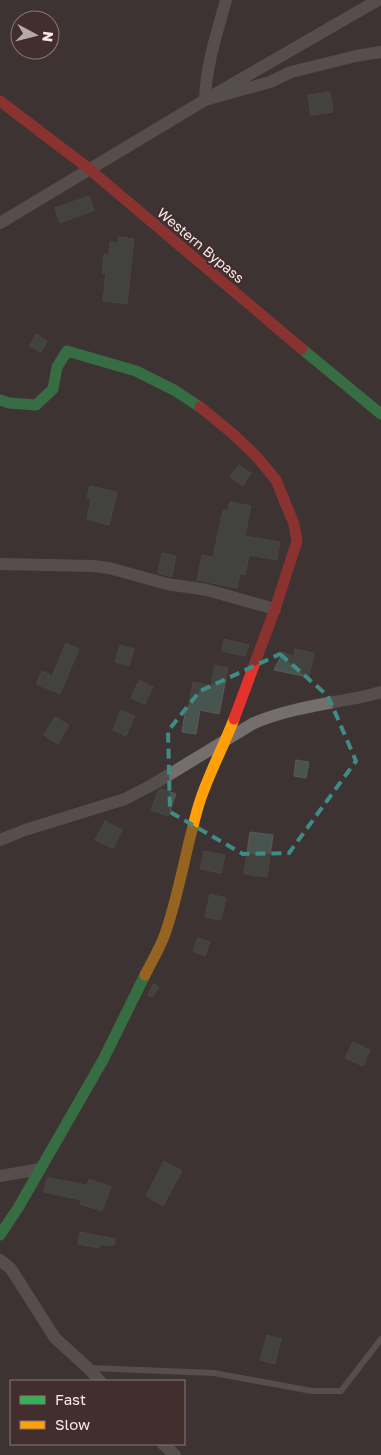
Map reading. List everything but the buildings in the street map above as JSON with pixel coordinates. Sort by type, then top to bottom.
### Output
[{"type":"street","points":[[205,100],[208,66],[226,0]]},
{"type":"street","points":[[0,223],[88,168],[378,0]]},
{"type":"street","points":[[205,100],[270,82],[291,72],[356,56],[381,52]]},
{"type":"street","name":"Western Bypass","points":[[0,101],[88,168],[381,414]]},
{"type":"street","points":[[0,400],[9,403],[36,405],[53,389],[57,367],[67,351],[136,371],[174,390],[204,411],[232,433],[257,457],[276,480],[294,524],[297,541],[275,609],[226,739],[209,775],[199,805],[175,902],[164,936],[103,1060],[18,1208],[0,1235]]},
{"type":"street","points":[[0,564],[110,568],[167,584],[207,590],[275,609]]},
{"type":"street","points":[[0,840],[125,799],[152,785],[254,722],[272,716],[381,692]]},
{"type":"street","points":[[0,1176],[40,1169]]},
{"type":"street","points":[[0,1260],[11,1269],[55,1338],[99,1380]]},
{"type":"street","points":[[164,1445],[175,1455]]},
{"type":"lane","points":[[88,1368],[214,1372],[312,1391],[341,1391],[381,1339]]},
{"type":"highlighted area","points":[[280,654],[328,696],[356,761],[289,853],[243,854],[170,812],[168,731],[200,691]]},
{"type":"traffic: fast","points":[[302,349],[381,414]]},
{"type":"traffic: fast","points":[[0,400],[9,403],[36,405],[53,389],[57,367],[67,351],[136,371],[174,390],[200,407]]},
{"type":"traffic: fast","points":[[0,1235],[18,1208],[103,1060],[145,975]]},
{"type":"traffic: slow","points":[[145,975],[165,934],[175,902],[199,804],[234,719]]},
{"type":"traffic: jam","points":[[0,101],[88,168],[302,349]]},
{"type":"traffic: jam","points":[[200,407],[232,433],[257,457],[276,480],[294,524],[297,541],[275,609],[234,719]]}]
